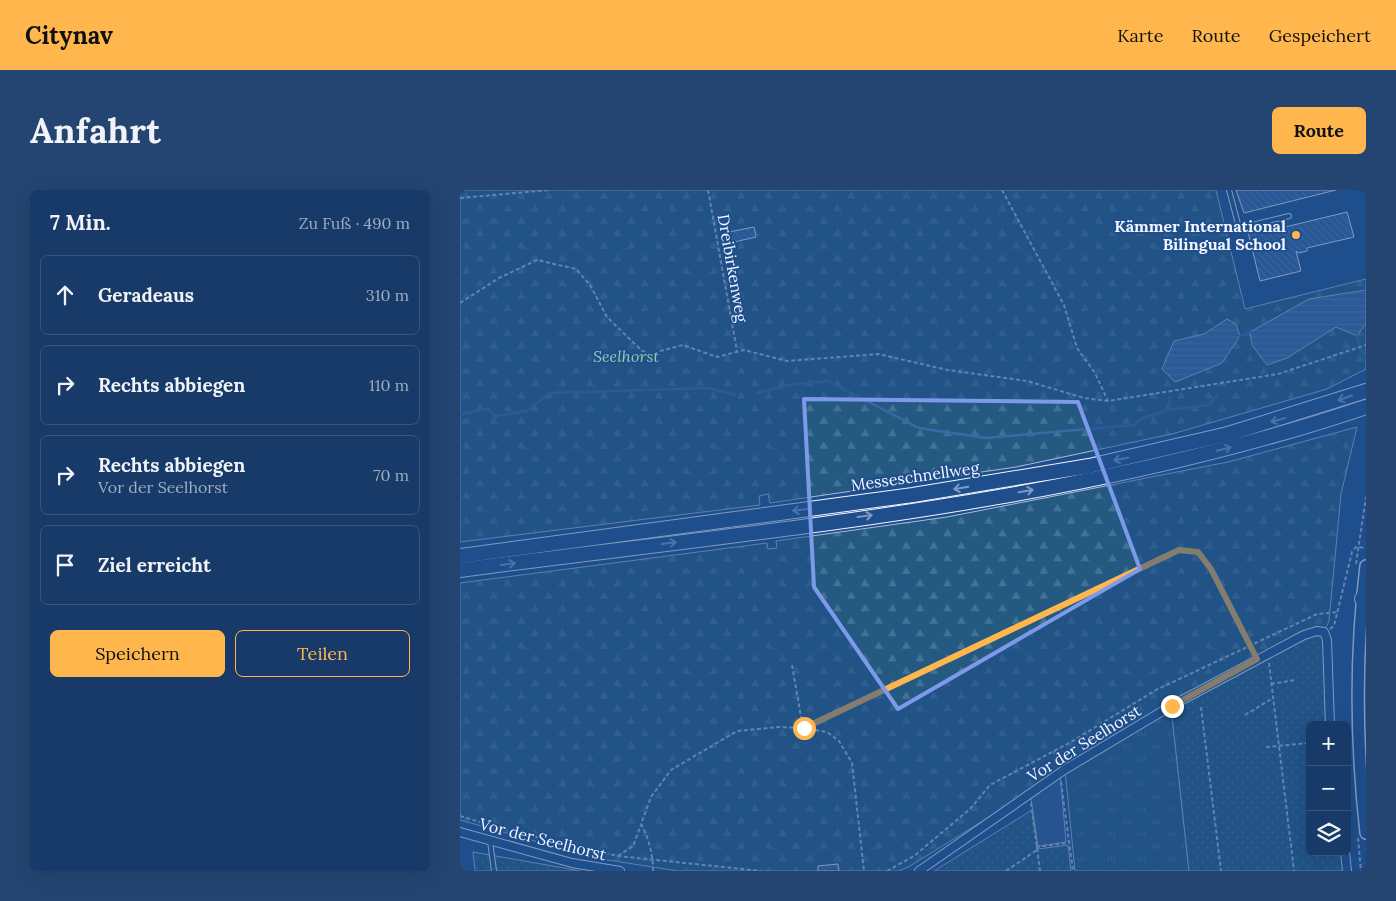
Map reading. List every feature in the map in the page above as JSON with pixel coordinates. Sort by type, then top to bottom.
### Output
[{"type":"highway","name":"Messeschnellweg","points":[[460,556],[913,495],[1089,466],[1228,434],[1366,391]]},
{"type":"highway","name":"Messeschnellweg","points":[[460,570],[786,528],[1090,480],[1232,446],[1366,407]]},
{"type":"main road","points":[[1366,566],[1358,697],[1366,833]]},
{"type":"street","name":"Vor der Seelhorst","points":[[919,871],[1029,793],[1172,706],[1304,634],[1316,631],[1324,632]]},
{"type":"street","points":[[1324,632],[1327,640],[1330,721]]},
{"type":"street","name":"Vor der Seelhorst","points":[[460,832],[572,863],[620,871]]},
{"type":"street","points":[[1345,856],[1347,871]]},
{"type":"lane","points":[[1229,190],[1239,228],[1289,216]]},
{"type":"lane","points":[[490,841],[494,871]]},
{"type":"path","points":[[460,198],[549,190]]},
{"type":"path","name":"Dreibirkenweg","points":[[708,190],[737,351]]},
{"type":"path","points":[[1002,190],[1064,305],[1078,348],[1095,373],[1108,401]]},
{"type":"path","points":[[460,303],[499,278],[537,260],[576,269],[590,285],[606,317],[641,350],[649,354],[684,345],[717,357],[744,350],[787,360],[878,354],[948,370],[1027,381],[1084,398],[1108,401],[1278,374],[1366,345]]},
{"type":"path","points":[[1324,632],[1334,626],[1352,552],[1356,547],[1366,548]]},
{"type":"path","points":[[804,728],[1179,550],[1198,552],[1211,569],[1257,659]]},
{"type":"path","points":[[887,871],[914,856],[970,809],[990,785],[1054,751],[1156,690],[1317,614],[1338,612]]},
{"type":"path","points":[[1269,663],[1294,871]]},
{"type":"path","points":[[792,665],[804,728]]},
{"type":"path","points":[[1271,684],[1295,680]]},
{"type":"path","points":[[1245,715],[1273,698]]},
{"type":"path","points":[[1201,707],[1220,871]]},
{"type":"path","points":[[618,856],[633,846],[651,797],[671,770],[737,731],[804,728],[827,732],[839,741],[852,763],[864,871]]},
{"type":"path","points":[[1266,747],[1306,743]]},
{"type":"path","points":[[1054,751],[1060,773],[1073,871]]},
{"type":"path","points":[[1029,793],[1040,871]]},
{"type":"path","points":[[460,816],[510,831],[618,856],[761,871]]},
{"type":"path","points":[[641,824],[648,838],[653,859],[652,871]]},
{"type":"path","points":[[1006,871],[1037,849],[1070,843]]},
{"type":"highlighted area","points":[[804,399],[1078,402],[1140,569],[898,709],[814,587]]},
{"type":"green space","name":"Seelhorst","points":[[460,190],[1216,190],[1245,309],[1366,279],[1366,369],[1327,389],[1172,434],[1016,467],[770,503],[768,494],[759,496],[760,505],[460,542]]},
{"type":"green space","points":[[1357,427],[1341,494],[1329,621],[1324,632],[1304,635],[1060,773],[899,871],[678,871],[595,858],[460,820],[460,583],[767,543],[768,549],[777,548],[776,541],[947,517],[1228,462]]},
{"type":"green space","points":[[1324,632],[1330,721],[1306,721],[1306,856],[1345,856],[1347,871],[1189,871],[1171,707],[1287,643]]},
{"type":"green space","points":[[1171,706],[1189,871],[1075,871],[1065,770]]},
{"type":"green space","points":[[1032,810],[1038,849],[1068,845],[1071,871],[934,871]]},
{"type":"green space","points":[[473,852],[581,871],[475,871]]},
{"type":"shaded area","points":[[1366,290],[1366,323],[1357,336],[1336,327],[1287,358],[1267,365],[1252,345],[1250,332],[1309,299]]},
{"type":"shaded area","points":[[1227,319],[1236,324],[1240,336],[1222,363],[1175,382],[1162,369],[1174,341],[1204,334]]},
{"type":"shaded area","points":[[1060,773],[1066,842],[1038,846],[1030,792]]},
{"type":"building","points":[[1236,190],[1336,190],[1244,213]]},
{"type":"building","points":[[1347,212],[1354,237],[1307,248],[1307,251],[1299,253],[1296,251],[1301,271],[1260,281],[1248,232],[1280,224],[1281,228]]},
{"type":"building","points":[[754,227],[756,237],[730,243],[729,232]]},
{"type":"building","points":[[838,864],[839,871],[818,871],[818,866]]},
{"type":"waterway","points":[[1240,336],[1250,332]]},
{"type":"waterway","points":[[1357,336],[1359,346],[1366,357]]},
{"type":"waterway","points":[[756,393],[795,384],[828,381],[919,428],[986,438],[1134,425],[1140,419],[1168,410],[1170,397]]},
{"type":"waterway","points":[[460,414],[488,409],[495,416],[527,411],[549,393],[708,388],[735,395]]},
{"type":"waterway","points":[[1169,410],[1209,405],[1217,395]]},
{"type":"place","name":"Kämmer International Bilingual School","points":[[1296,235]]},
{"type":"route","points":[[804,728],[1179,550],[1198,552],[1211,569],[1257,659],[1172,706]]}]
